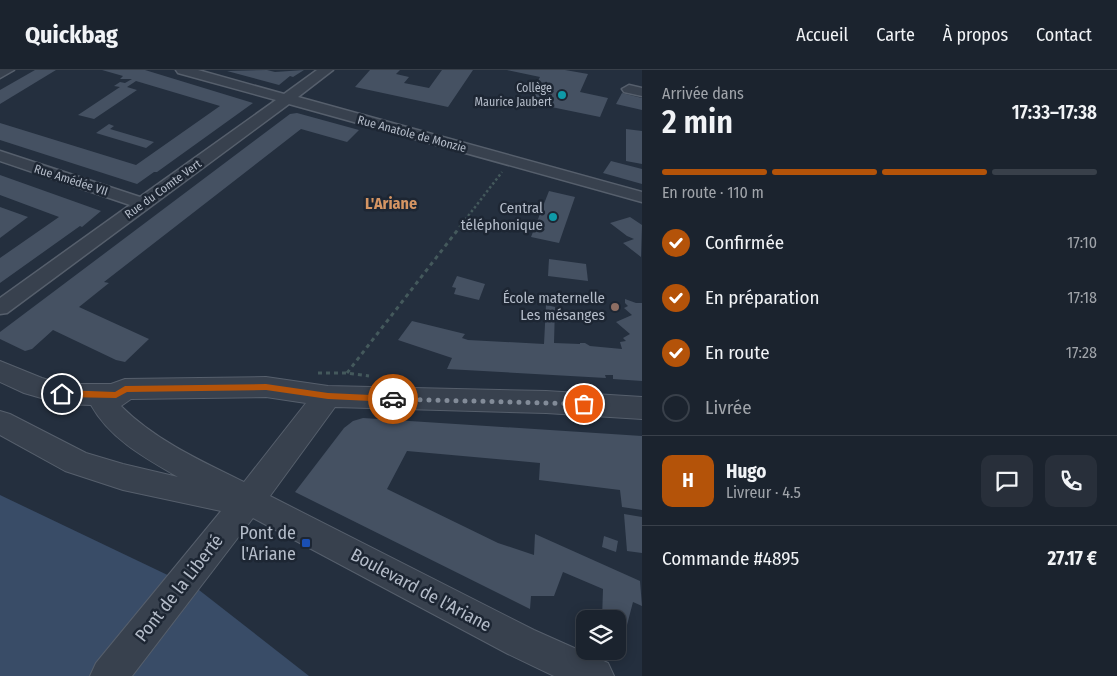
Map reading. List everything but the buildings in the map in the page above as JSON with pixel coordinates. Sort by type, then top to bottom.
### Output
[{"type":"street","points":[[0,74],[7,70]]},
{"type":"street","name":"Rue Anatole de Monzie","points":[[183,70],[642,197]]},
{"type":"street","name":"Rue du Comte Vert","points":[[0,308],[326,70]]},
{"type":"street","name":"Rue Amédée VII","points":[[0,156],[143,204]]},
{"type":"street","points":[[0,371],[34,386],[62,394],[116,395],[125,389],[266,387],[328,396],[546,402],[642,408]]},
{"type":"street","name":"Boulevard de l'Ariane","points":[[116,395],[104,403],[107,411],[115,420],[157,449],[249,500],[521,642],[595,676]]},
{"type":"street","name":"Pont de la Liberté","points":[[109,676],[207,554],[328,396]]},
{"type":"street","name":"Boulevard de l'Ariane","points":[[0,422],[76,462],[123,477],[210,497],[249,500]]},
{"type":"path","points":[[347,373],[505,167]]},
{"type":"water","points":[[0,495],[199,590],[309,676],[0,676]]},
{"type":"way so far","points":[[393,399],[584,404]]},
{"type":"place","name":"Collège Maurice Jaubert","points":[[562,95]]},
{"type":"place","name":"Central téléphonique","points":[[553,217]]},
{"type":"place","name":"École maternelle Les mésanges","points":[[615,307]]},
{"type":"place","name":"Pont de l'Ariane","points":[[306,543]]},
{"type":"district","name":"L'Ariane","points":[[391,203]]},
{"type":"route","points":[[62,394],[116,395],[125,389],[266,387],[328,396],[393,399]]}]
